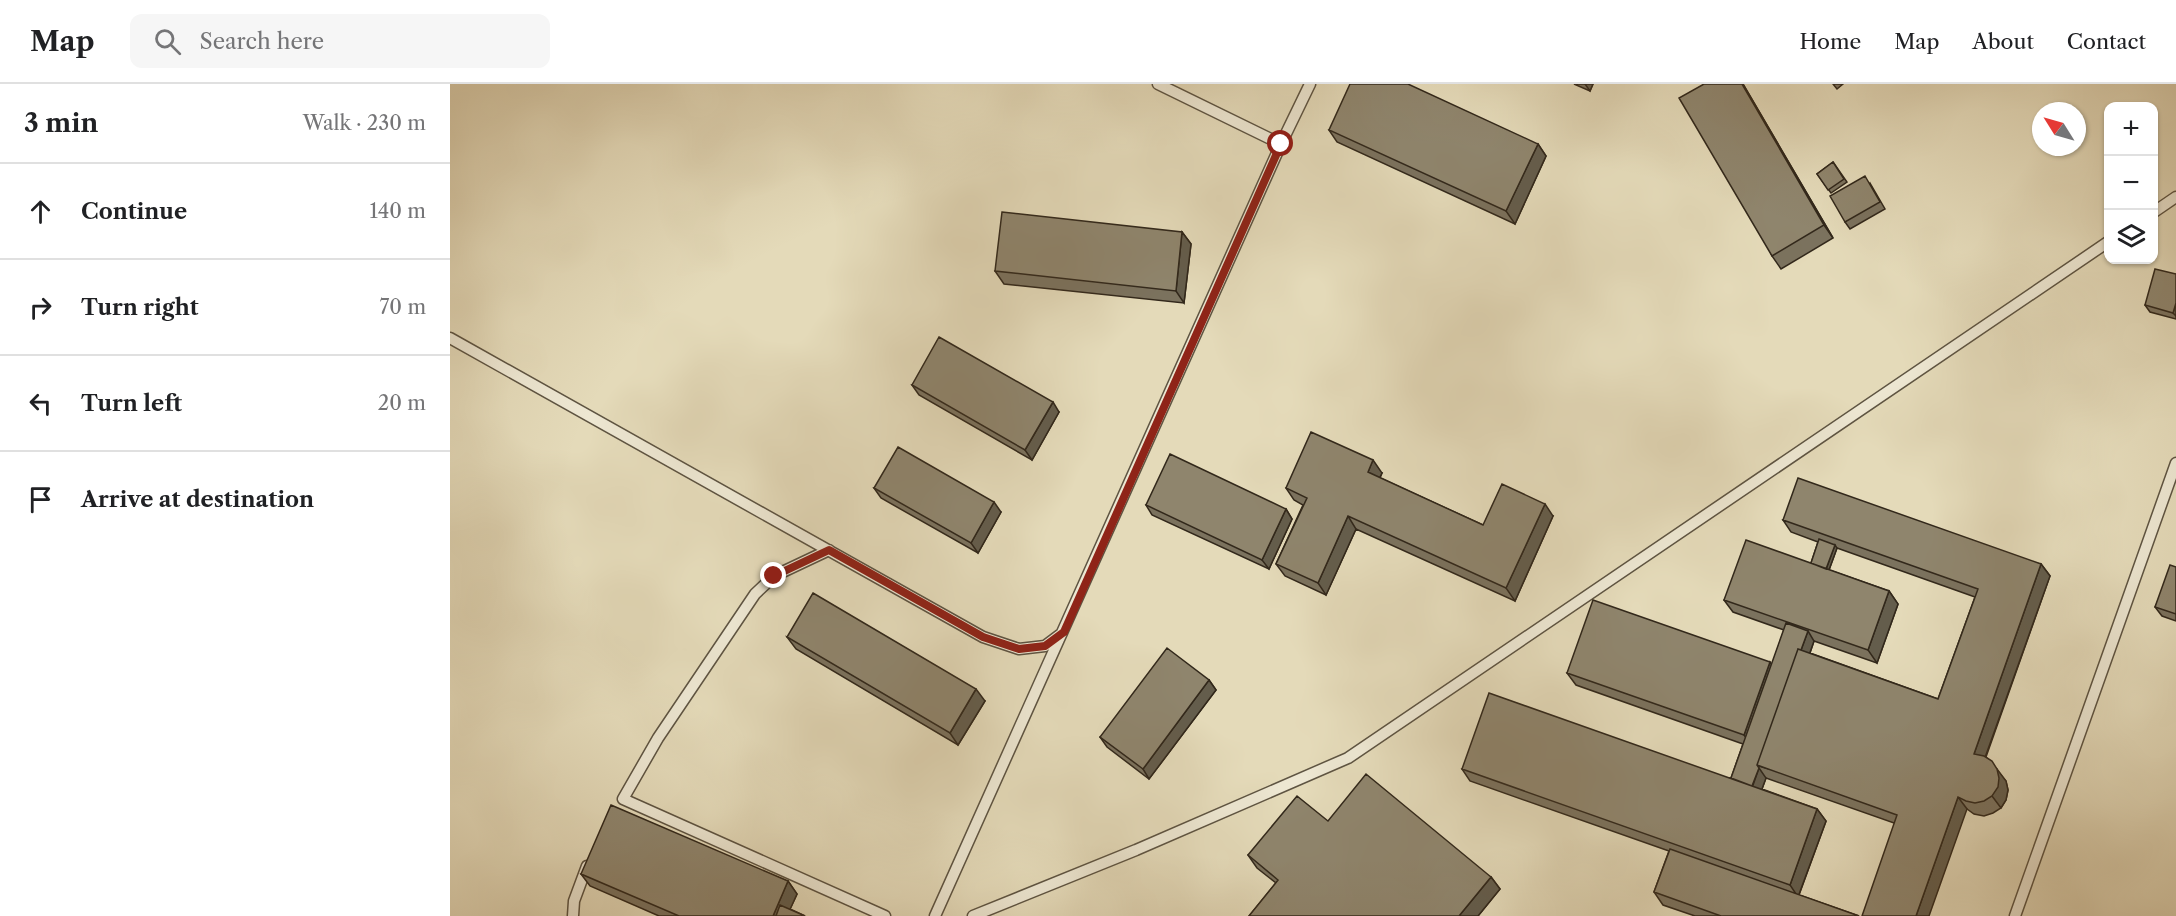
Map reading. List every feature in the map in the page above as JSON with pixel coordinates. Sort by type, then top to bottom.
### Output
[{"type":"lane","points":[[1158,84],[1281,144]]},
{"type":"lane","points":[[935,916],[1310,84]]},
{"type":"lane","points":[[2157,210],[2176,197]]},
{"type":"lane","points":[[973,916],[1136,850],[1348,758],[2104,246]]},
{"type":"lane","points":[[450,338],[983,637],[1019,649],[1045,646],[1064,632]]},
{"type":"lane","points":[[2015,916],[2175,468]]},
{"type":"lane","points":[[829,550],[774,576],[755,594],[658,738],[620,804],[885,916]]},
{"type":"lane","points":[[573,916],[574,901],[592,857]]},
{"type":"building","points":[[1350,84],[1408,84],[1538,144],[1506,211],[1329,130]]},
{"type":"building","points":[[1704,84],[1742,84],[1824,225],[1772,256],[1679,98]]},
{"type":"building","points":[[1833,162],[1844,179],[1828,190],[1817,174]]},
{"type":"building","points":[[1865,176],[1880,202],[1845,222],[1830,196]]},
{"type":"building","points":[[1002,212],[1182,232],[1176,291],[995,271]]},
{"type":"building","points":[[2155,269],[2176,274],[2176,303],[2173,313],[2145,305]]},
{"type":"building","points":[[939,337],[1053,402],[1025,450],[912,385]]},
{"type":"building","points":[[1311,432],[1373,460],[1368,472],[1483,525],[1502,484],[1545,504],[1506,588],[1348,516],[1318,583],[1276,564],[1307,498],[1286,488]]},
{"type":"building","points":[[898,447],[994,502],[971,543],[874,488]]},
{"type":"building","points":[[1170,454],[1286,509],[1262,560],[1146,505]]},
{"type":"building","points":[[1798,478],[2041,564],[1974,754],[1992,761],[1997,769],[1998,787],[1992,796],[1984,801],[1975,803],[1958,797],[1916,916],[1862,916],[1897,815],[1757,765],[1798,649],[1938,699],[1978,589],[1783,520]]},
{"type":"building","points":[[1819,539],[1835,545],[1826,569],[1811,563]]},
{"type":"building","points":[[1746,540],[1889,591],[1868,650],[1724,600]]},
{"type":"building","points":[[2170,565],[2176,567],[2176,614],[2155,607]]},
{"type":"building","points":[[813,593],[976,689],[950,733],[787,637]]},
{"type":"building","points":[[1593,600],[1770,662],[1744,735],[1567,673]]},
{"type":"building","points":[[1786,623],[1808,631],[1801,650],[1798,649],[1757,765],[1759,768],[1752,786],[1731,778]]},
{"type":"building","points":[[1167,648],[1209,680],[1143,769],[1100,737]]},
{"type":"building","points":[[1489,693],[1817,809],[1790,885],[1462,769]]},
{"type":"building","points":[[1366,774],[1491,877],[1459,916],[1249,916],[1278,880],[1248,855],[1297,796],[1328,821]]},
{"type":"building","points":[[611,805],[788,881],[773,916],[679,916],[581,874]]},
{"type":"building","points":[[1670,849],[1859,916],[1721,916],[1654,892]]},
{"type":"building","points":[[780,905],[805,916],[776,916]]},
{"type":"route","points":[[774,576],[829,550],[983,637],[1019,649],[1045,646],[1064,632],[1281,144]]}]
